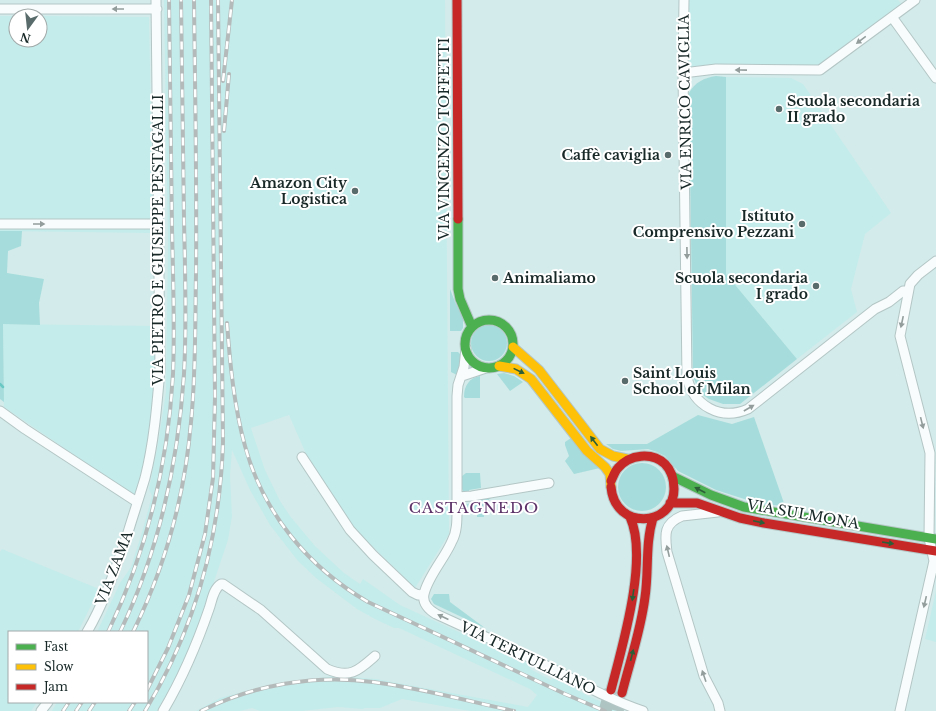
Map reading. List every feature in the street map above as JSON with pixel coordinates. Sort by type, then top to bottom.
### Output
[{"type":"street","name":"VIA VINCENZO TOFFETTI","points":[[457,0],[459,295],[472,327]]},
{"type":"street","name":"VIA ENRICO CAVIGLIA","points":[[684,0],[683,73],[687,377],[689,385],[696,398],[712,410],[729,414],[748,409],[875,309],[889,302],[909,287]]},
{"type":"street","points":[[683,73],[716,69],[820,70],[915,0]]},
{"type":"street","points":[[0,9],[156,5]]},
{"type":"street","name":"VIA PIETRO E GIUSEPPE PESTAGALLI","points":[[138,502],[149,458],[158,396],[160,369],[156,5]]},
{"type":"street","points":[[892,17],[936,78]]},
{"type":"street","points":[[0,224],[159,224]]},
{"type":"street","points":[[900,711],[934,561],[934,550],[932,538],[933,461],[900,336],[909,287],[918,276],[936,261]]},
{"type":"street","name":"VIA VINCENZO TOFFETTI","points":[[459,278],[463,292],[474,307],[489,320],[500,322],[508,328],[512,336],[513,347]]},
{"type":"street","points":[[302,457],[343,519],[373,556],[412,592],[418,595],[424,594],[430,579],[451,545],[455,535],[458,497],[457,396],[458,385],[462,376],[465,362],[466,336],[472,327],[479,322],[489,320]]},
{"type":"street","points":[[499,366],[509,358],[513,347]]},
{"type":"street","name":"VIA SULMONA","points":[[513,347],[539,370],[600,449],[613,456],[627,459],[640,455],[654,458],[666,465],[672,476],[711,495],[744,507],[932,538]]},
{"type":"street","points":[[466,348],[469,356],[474,362],[486,368]]},
{"type":"street","points":[[462,376],[486,368],[499,366],[513,368],[523,372],[531,379],[588,452],[605,466],[610,474],[611,492],[616,506],[630,517],[642,519],[653,518],[662,512],[670,503],[674,491],[672,476]]},
{"type":"street","points":[[0,411],[25,429],[138,502]]},
{"type":"street","points":[[611,481],[617,468],[627,459]]},
{"type":"street","points":[[458,497],[549,483]]},
{"type":"street","name":"VIA ZAMA","points":[[87,631],[106,593],[138,502]]},
{"type":"street","name":"VIA SULMONA","points":[[670,503],[690,502],[764,523],[934,550]]},
{"type":"street","points":[[720,711],[718,703],[704,676],[667,552],[665,538],[668,526],[677,518],[682,516],[722,512]]},
{"type":"street","points":[[610,690],[631,611],[635,584],[637,542],[630,517]]},
{"type":"street","points":[[622,693],[642,611],[646,584],[650,528],[653,518]]},
{"type":"street","points":[[163,711],[182,675],[205,621],[216,588],[221,584],[261,610],[327,669],[340,673],[354,673],[375,656]]},
{"type":"street","name":"VIA TERTULLIANO","points":[[424,594],[426,604],[432,611],[524,654],[596,692],[620,703],[643,711]]},
{"type":"street","points":[[41,711],[47,703]]},
{"type":"shaded area","points":[[164,0],[445,0],[449,534],[415,588],[351,525],[307,456],[289,415],[251,428],[265,470],[280,501],[290,516],[315,546],[344,573],[360,584],[363,579],[400,605],[531,665],[530,669],[551,680],[555,678],[588,696],[623,711],[470,711],[402,699],[380,708],[363,709],[338,707],[301,711],[260,711],[252,708],[240,711],[196,711],[220,698],[265,686],[334,676],[376,679],[528,707],[537,695],[530,689],[399,628],[394,628],[375,619],[357,609],[316,578],[298,561],[270,525],[250,490],[232,450],[230,475],[232,516],[228,540],[202,617],[179,672],[157,711],[52,711],[56,703],[148,703],[148,631],[97,631],[120,583],[131,567],[152,496],[149,489],[166,392],[168,244]]},
{"type":"shaded area","points":[[684,0],[898,0],[905,8],[823,69],[683,73]]},
{"type":"shaded area","points":[[0,16],[8,16],[8,48],[48,48],[48,16],[149,17],[153,217],[151,233],[0,231]]},
{"type":"shaded area","points":[[716,76],[726,77],[726,274],[797,359],[740,404],[723,404],[709,399],[698,389],[693,376],[689,93],[700,81]]},
{"type":"shaded area","name":"Istituto Comprensivo Pezzani","points":[[726,77],[791,78],[803,84],[891,213],[865,234],[851,289],[857,312],[797,359],[726,274]]},
{"type":"shaded area","points":[[0,231],[22,231],[21,246],[8,251],[7,273],[44,279],[39,303],[40,325],[3,324],[4,402],[0,399]]},
{"type":"shaded area","points":[[450,289],[463,318],[463,328],[461,331],[450,331]]},
{"type":"shaded area","points":[[3,324],[157,326],[157,369],[147,456],[136,497],[4,407]]},
{"type":"shaded area","points":[[493,325],[502,330],[506,336],[506,350],[502,356],[493,361],[485,361],[476,356],[472,350],[471,339],[476,330],[482,326]]},
{"type":"shaded area","points":[[451,352],[458,352],[461,355],[461,363],[457,375],[451,372]]},
{"type":"shaded area","points":[[504,373],[514,376],[523,382],[510,391],[497,374]]},
{"type":"shaded area","points":[[480,376],[480,398],[465,398],[464,393],[468,383]]},
{"type":"shaded area","points":[[698,415],[732,424],[754,417],[785,506],[760,504],[716,490],[678,471],[665,456],[657,452],[648,449],[621,451],[613,449],[606,444],[647,444]]},
{"type":"shaded area","points":[[571,438],[600,468],[574,474],[565,461],[569,456],[565,442]]},
{"type":"shaded area","points":[[637,463],[647,463],[659,470],[666,482],[666,492],[659,504],[647,511],[637,511],[629,507],[622,500],[618,492],[618,482],[622,474],[629,467]]},
{"type":"shaded area","points":[[466,473],[480,473],[481,488],[469,490],[469,493],[464,492],[461,486],[461,480],[462,476]]},
{"type":"shaded area","points":[[495,495],[485,504],[484,517],[477,517],[477,514],[468,512],[464,509],[464,505],[475,502],[475,499]]},
{"type":"shaded area","points":[[2,549],[99,589],[78,631],[8,631],[8,703],[36,703],[31,711],[0,711],[0,552]]},
{"type":"shaded area","points":[[936,591],[936,642],[925,639]]},
{"type":"shaded area","points":[[434,594],[449,594],[450,602],[485,628],[434,604],[431,599]]},
{"type":"waterway","points":[[0,384],[3,387]]},
{"type":"tunnel","points":[[605,711],[611,690]]},
{"type":"tunnel","points":[[617,711],[622,693]]},
{"type":"railway","points":[[108,631],[134,570],[144,539],[161,474],[170,408],[173,374],[174,320],[169,0]]},
{"type":"railway","points":[[120,631],[146,570],[156,538],[171,473],[181,407],[186,316],[181,0]]},
{"type":"railway","points":[[133,631],[155,582],[172,530],[184,476],[193,404],[196,274],[194,0]]},
{"type":"railway","points":[[148,688],[168,648],[189,595],[205,534],[213,478],[215,397],[211,0]]},
{"type":"railway","points":[[145,711],[163,680],[178,648],[202,582],[217,513],[221,478],[223,442],[218,0]]},
{"type":"railway","points":[[223,81],[232,0]]},
{"type":"railway","points":[[224,131],[229,74]]},
{"type":"railway","points":[[227,323],[235,400],[241,431],[253,471],[276,516],[308,555],[326,573],[368,602],[565,694],[605,711]]},
{"type":"railway","points":[[201,711],[242,694],[263,688],[307,681],[329,680],[351,680],[391,685],[426,691],[514,711]]},
{"type":"railway","points":[[63,711],[68,703]]},
{"type":"railway","points":[[76,711],[81,703]]},
{"type":"railway","points":[[89,711],[94,703]]},
{"type":"railway","points":[[129,711],[134,703]]},
{"type":"traffic: fast","points":[[458,219],[458,289],[460,299],[472,327]]},
{"type":"traffic: fast","points":[[484,320],[494,320],[506,327],[513,339],[513,344],[513,349],[506,361],[494,368],[484,368],[476,364],[469,357],[465,349],[465,339],[469,331],[476,324],[484,320]]},
{"type":"traffic: fast","points":[[672,476],[711,495],[744,507],[936,539]]},
{"type":"traffic: slow","points":[[513,347],[539,370],[600,449],[613,456],[627,459]]},
{"type":"traffic: slow","points":[[499,366],[516,369],[531,379],[587,451],[605,467],[610,474],[611,487]]},
{"type":"traffic: jam","points":[[457,0],[458,219]]},
{"type":"traffic: jam","points":[[611,481],[618,468],[623,463],[635,457],[648,456],[660,460],[669,469],[674,482],[674,489],[671,502],[665,511],[655,517],[644,519],[633,517],[623,511],[615,501],[611,487]]},
{"type":"traffic: jam","points":[[670,503],[697,503],[740,518],[764,523],[936,551]]},
{"type":"traffic: jam","points":[[611,690],[627,627],[635,578],[637,555],[635,534],[630,517]]},
{"type":"traffic: jam","points":[[622,693],[643,609],[649,538],[653,518]]},
{"type":"place","name":"Scuola secondaria II grado","points":[[779,109]]},
{"type":"place","name":"Caffè caviglia","points":[[668,155]]},
{"type":"place","name":"Amazon City Logistica","points":[[355,191]]},
{"type":"place","name":"Istituto Comprensivo Pezzani","points":[[802,224]]},
{"type":"place","name":"Animaliamo","points":[[495,278]]},
{"type":"place","name":"Scuola secondaria I grado","points":[[816,286]]},
{"type":"place","name":"Saint Louis School of Milan","points":[[625,381]]},
{"type":"district","name":"CASTAGNEDO","points":[[474,508]]}]
